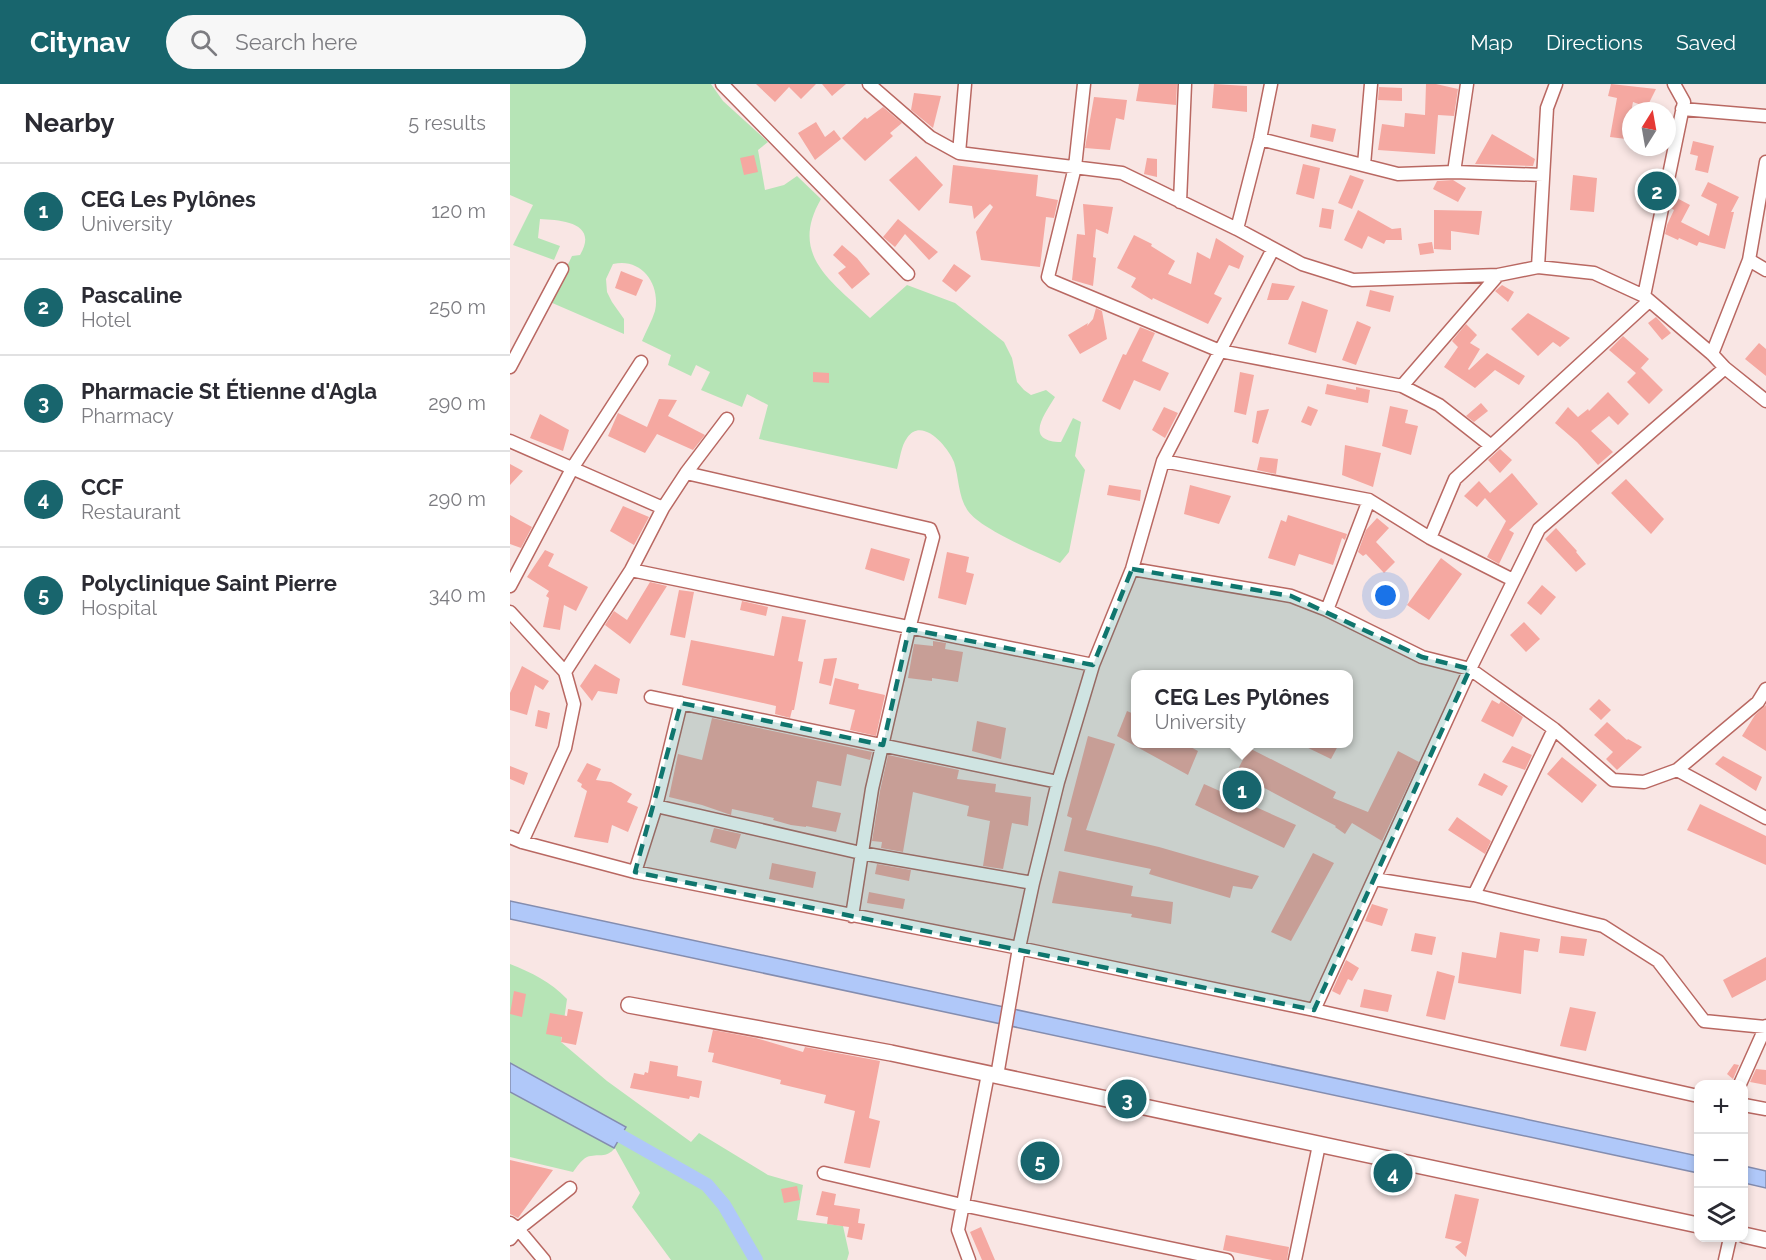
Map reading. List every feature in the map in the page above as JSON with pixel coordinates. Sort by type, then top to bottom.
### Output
[{"type":"street","points":[[722,84],[908,274]]},
{"type":"street","points":[[869,84],[930,137],[959,153],[1122,173],[1237,229],[1302,264],[1353,280],[1498,275],[1538,267],[1594,273],[1647,298],[1725,368],[1766,401]]},
{"type":"street","points":[[959,153],[965,84]]},
{"type":"street","points":[[1084,84],[1075,167],[1048,278],[1220,351],[1402,386],[1439,405],[1490,445]]},
{"type":"street","points":[[1180,202],[1185,84]]},
{"type":"street","points":[[1237,229],[1260,139],[1271,84]]},
{"type":"street","points":[[1364,165],[1371,84]]},
{"type":"street","points":[[1454,172],[1467,84]]},
{"type":"street","points":[[1538,267],[1547,108],[1556,84]]},
{"type":"street","points":[[1430,538],[1455,479],[1647,298],[1684,102],[1674,84]]},
{"type":"street","points":[[1683,109],[1766,116]]},
{"type":"street","points":[[1260,139],[1398,174],[1454,172],[1543,175]]},
{"type":"street","points":[[1712,354],[1749,260],[1766,162]]},
{"type":"street","points":[[969,1260],[958,1230],[962,1205],[1006,1025],[1033,883],[1058,782],[1093,665],[1132,569],[1163,461],[1273,249]]},
{"type":"street","points":[[1749,260],[1766,270]]},
{"type":"street","points":[[510,367],[562,269]]},
{"type":"street","points":[[1402,386],[1498,275]]},
{"type":"street","points":[[510,586],[573,467],[641,362]]},
{"type":"street","points":[[1314,1010],[1470,669],[1539,529],[1725,368]]},
{"type":"street","points":[[565,672],[631,570],[663,508],[727,419]]},
{"type":"street","points":[[510,441],[663,508]]},
{"type":"street","points":[[1163,461],[1369,500],[1430,538],[1513,580]]},
{"type":"street","points":[[686,473],[930,529],[933,537],[909,628],[872,789],[852,916]]},
{"type":"street","points":[[1327,610],[1369,500]]},
{"type":"street","points":[[1132,569],[1292,596],[1327,610],[1422,657],[1470,669],[1554,729],[1613,780],[1644,782],[1677,770],[1758,702],[1766,689]]},
{"type":"street","points":[[631,570],[1093,665]]},
{"type":"street","points":[[510,612],[565,672],[574,704],[565,748],[516,839],[635,872],[1019,948],[1314,1010],[1694,1095]]},
{"type":"street","points":[[651,697],[1058,782]]},
{"type":"street","points":[[635,872],[656,806],[681,703]]},
{"type":"street","points":[[1474,895],[1554,729]]},
{"type":"street","points":[[1677,770],[1766,818]]},
{"type":"street","points":[[656,806],[861,854],[1033,883]]},
{"type":"street","points":[[1374,879],[1474,895],[1603,926],[1658,960],[1704,1021],[1766,1027],[1742,1080]]},
{"type":"street","points":[[629,1005],[891,1053],[1694,1224]]},
{"type":"street","points":[[1748,1106],[1766,1109]]},
{"type":"street","points":[[1295,1260],[1319,1144]]},
{"type":"street","points":[[824,1173],[962,1205],[1227,1260]]},
{"type":"street","points":[[544,1260],[513,1230],[570,1188]]},
{"type":"street","points":[[1748,1236],[1766,1240]]},
{"type":"street","points":[[1725,1260],[1729,1242]]},
{"type":"highlighted area","points":[[1132,569],[1291,596],[1422,657],[1470,669],[1314,1010],[635,872],[681,703],[883,745],[909,629],[1093,665]]},
{"type":"green space","points":[[510,84],[711,84],[723,101],[768,142],[758,150],[765,190],[784,185],[797,176],[821,199],[812,219],[810,237],[812,252],[830,280],[870,318],[907,285],[955,303],[1004,342],[1012,358],[1017,382],[1024,390],[1031,395],[1046,390],[1055,397],[1042,418],[1040,432],[1043,437],[1061,442],[1073,418],[1081,422],[1075,456],[1085,470],[1069,552],[1060,563],[1011,540],[975,518],[962,500],[956,468],[951,456],[934,436],[927,432],[920,430],[913,432],[907,438],[897,469],[759,439],[768,405],[747,394],[742,407],[701,390],[710,372],[696,365],[691,376],[668,365],[671,355],[642,341],[655,311],[656,301],[652,282],[640,269],[623,263],[613,264],[606,279],[607,292],[624,319],[624,334],[550,302],[572,256],[580,255],[585,244],[585,236],[575,225],[540,219],[538,238],[560,246],[554,260],[513,245],[533,205],[510,195]]},
{"type":"green space","points":[[510,964],[540,978],[567,999],[561,1042],[607,1081],[691,1142],[699,1133],[768,1175],[803,1185],[797,1220],[843,1226],[849,1253],[847,1260],[671,1260],[632,1207],[640,1193],[615,1148],[605,1155],[587,1157],[573,1172],[510,1157],[510,1092],[614,1148],[626,1127],[510,1063]]},
{"type":"water","points":[[510,901],[1694,1155],[1694,1172],[510,919]]},
{"type":"water","points":[[510,1063],[626,1127],[614,1148],[510,1092]]},
{"type":"water","points":[[1748,1167],[1766,1171],[1766,1188],[1748,1184]]},
{"type":"building","points":[[756,84],[816,84],[801,99],[789,87],[775,102]]},
{"type":"building","points":[[822,84],[846,84],[832,96]]},
{"type":"building","points":[[1139,84],[1177,84],[1176,105],[1136,101]]},
{"type":"building","points":[[1214,84],[1247,86],[1247,112],[1212,108]]},
{"type":"building","points":[[1426,84],[1458,89],[1454,116],[1438,115],[1435,154],[1378,150],[1382,124],[1404,127],[1405,113],[1425,115]]},
{"type":"building","points":[[1611,84],[1656,89],[1650,102],[1622,102],[1622,138],[1610,137],[1617,98],[1608,96]]},
{"type":"building","points":[[1379,87],[1402,88],[1402,101],[1378,100]]},
{"type":"building","points":[[914,93],[941,96],[933,128],[911,110]]},
{"type":"building","points":[[1094,97],[1127,100],[1124,120],[1116,118],[1110,150],[1085,148]]},
{"type":"building","points":[[883,107],[902,123],[890,133],[893,136],[865,161],[842,138],[865,117],[867,119]]},
{"type":"building","points":[[816,122],[825,137],[834,130],[841,139],[815,160],[798,133]]},
{"type":"building","points":[[1312,124],[1336,129],[1333,142],[1310,137]]},
{"type":"building","points":[[1492,134],[1535,159],[1533,166],[1475,164]]},
{"type":"building","points":[[1693,141],[1714,146],[1708,173],[1695,170],[1698,156],[1690,154]]},
{"type":"building","points":[[754,155],[758,172],[744,175],[740,158]]},
{"type":"building","points":[[916,156],[943,185],[919,211],[889,180]]},
{"type":"building","points":[[1147,158],[1157,159],[1157,177],[1144,174]]},
{"type":"building","points":[[1303,164],[1320,168],[1314,199],[1296,194]]},
{"type":"building","points":[[953,165],[1038,175],[1036,196],[1058,200],[1054,218],[1046,217],[1040,267],[981,260],[976,232],[993,207],[990,204],[974,219],[972,206],[949,203]]},
{"type":"building","points":[[1350,175],[1364,180],[1352,209],[1338,203]]},
{"type":"building","points":[[1573,175],[1597,178],[1594,212],[1570,210]]},
{"type":"building","points":[[1453,180],[1466,188],[1458,202],[1433,189],[1437,181]]},
{"type":"building","points":[[1708,182],[1739,197],[1731,212],[1734,212],[1725,249],[1699,242],[1697,246],[1665,234],[1674,210],[1671,208],[1673,196],[1690,205],[1681,222],[1709,236],[1717,204],[1701,196]]},
{"type":"building","points":[[1083,204],[1113,207],[1108,234],[1096,229],[1093,286],[1072,280],[1077,234],[1085,235]]},
{"type":"building","points":[[1322,208],[1334,210],[1331,229],[1319,227]]},
{"type":"building","points":[[1358,210],[1392,229],[1401,228],[1402,240],[1386,240],[1384,244],[1368,236],[1362,249],[1344,240]]},
{"type":"building","points":[[1434,210],[1482,211],[1479,235],[1451,231],[1451,250],[1434,249]]},
{"type":"building","points":[[898,219],[938,252],[929,260],[905,234],[895,247],[883,237]]},
{"type":"building","points":[[1134,235],[1152,244],[1151,246],[1175,261],[1168,274],[1191,284],[1197,252],[1210,259],[1216,238],[1244,256],[1239,269],[1229,265],[1214,294],[1222,298],[1208,324],[1153,298],[1152,300],[1131,287],[1136,278],[1117,268]]},
{"type":"building","points":[[1432,242],[1434,253],[1420,255],[1418,244]]},
{"type":"building","points":[[842,245],[870,274],[852,289],[838,273],[846,267],[833,255]]},
{"type":"building","points":[[954,264],[971,276],[956,292],[942,281]]},
{"type":"building","points":[[621,271],[643,280],[636,296],[615,288]]},
{"type":"building","points":[[1272,283],[1295,286],[1288,300],[1267,300]]},
{"type":"building","points":[[1502,285],[1514,292],[1508,302],[1495,291]]},
{"type":"building","points":[[1370,290],[1394,296],[1390,312],[1366,306]]},
{"type":"building","points":[[1302,301],[1328,310],[1316,353],[1288,344]]},
{"type":"building","points":[[1096,308],[1102,311],[1107,339],[1080,354],[1068,335],[1088,323],[1087,326],[1093,319]]},
{"type":"building","points":[[1528,313],[1570,338],[1560,347],[1553,342],[1538,356],[1511,329]]},
{"type":"building","points":[[1656,317],[1671,333],[1662,340],[1648,323]]},
{"type":"building","points":[[1357,321],[1371,327],[1356,365],[1342,360]]},
{"type":"building","points":[[1466,324],[1477,335],[1470,343],[1480,349],[1468,369],[1487,353],[1525,376],[1519,385],[1495,370],[1475,388],[1444,367],[1458,347],[1452,341]]},
{"type":"building","points":[[1140,327],[1155,333],[1142,361],[1169,373],[1160,391],[1134,380],[1120,410],[1102,401],[1123,354],[1126,355]]},
{"type":"building","points":[[1623,336],[1649,359],[1639,370],[1641,368],[1663,390],[1649,404],[1627,382],[1636,373],[1609,350]]},
{"type":"building","points":[[1759,343],[1766,349],[1766,376],[1745,359]]},
{"type":"building","points":[[813,372],[829,373],[829,383],[813,382]]},
{"type":"building","points":[[1240,372],[1254,375],[1246,415],[1234,412]]},
{"type":"building","points":[[1327,384],[1356,390],[1356,387],[1370,390],[1368,403],[1325,394]]},
{"type":"building","points":[[1608,392],[1629,414],[1618,425],[1609,416],[1591,431],[1613,452],[1598,465],[1555,423],[1568,407],[1578,417],[1588,409],[1589,411]]},
{"type":"building","points":[[659,399],[677,400],[668,416],[705,435],[693,450],[657,434],[645,453],[608,436],[618,413],[647,427]]},
{"type":"building","points":[[1481,403],[1488,411],[1474,422],[1466,416]]},
{"type":"building","points":[[1308,406],[1318,410],[1311,426],[1301,422]]},
{"type":"building","points":[[1390,406],[1408,410],[1405,423],[1418,426],[1411,455],[1382,446]]},
{"type":"building","points":[[1164,407],[1178,413],[1165,438],[1152,430]]},
{"type":"building","points":[[1269,409],[1258,444],[1252,442],[1257,411]]},
{"type":"building","points":[[540,414],[569,430],[563,451],[530,438]]},
{"type":"building","points":[[1345,445],[1381,453],[1373,487],[1342,475]]},
{"type":"building","points":[[1500,449],[1512,460],[1500,473],[1488,460]]},
{"type":"building","points":[[1260,457],[1278,459],[1276,474],[1257,470]]},
{"type":"building","points":[[510,464],[523,471],[510,485]]},
{"type":"building","points":[[1512,473],[1538,504],[1509,530],[1514,533],[1499,564],[1487,557],[1506,521],[1485,498],[1477,507],[1464,496],[1479,481],[1490,493]]},
{"type":"building","points":[[1626,479],[1664,519],[1651,534],[1611,493]]},
{"type":"building","points":[[1109,485],[1141,490],[1140,501],[1107,495]]},
{"type":"building","points":[[1190,485],[1231,496],[1219,524],[1184,514]]},
{"type":"building","points":[[623,506],[649,517],[634,545],[610,531]]},
{"type":"building","points":[[510,515],[532,527],[521,548],[510,544]]},
{"type":"building","points":[[1288,515],[1347,534],[1345,540],[1342,538],[1333,565],[1299,554],[1295,566],[1268,558],[1281,520],[1286,522]]},
{"type":"building","points":[[1377,518],[1389,528],[1376,542],[1395,562],[1384,573],[1366,554],[1363,556],[1358,552],[1366,530]]},
{"type":"building","points":[[1556,528],[1586,564],[1576,572],[1545,539]]},
{"type":"building","points":[[871,548],[910,559],[904,581],[865,569]]},
{"type":"building","points":[[545,550],[554,554],[548,566],[588,587],[576,611],[564,605],[560,630],[543,627],[549,598],[546,596],[549,591],[527,577]]},
{"type":"building","points":[[947,552],[969,557],[966,572],[974,574],[966,605],[938,598]]},
{"type":"building","points":[[1441,558],[1462,574],[1429,620],[1407,605]]},
{"type":"building","points":[[650,582],[667,586],[630,644],[605,625],[614,611],[627,620]]},
{"type":"building","points":[[1542,585],[1556,597],[1541,615],[1527,603]]},
{"type":"building","points":[[679,590],[694,592],[685,638],[670,635]]},
{"type":"building","points":[[742,601],[768,607],[766,616],[740,610]]},
{"type":"building","points":[[782,616],[806,620],[798,661],[803,662],[794,710],[790,718],[775,714],[776,706],[682,685],[691,640],[774,656]]},
{"type":"building","points":[[1524,622],[1540,639],[1526,652],[1510,635]]},
{"type":"building","points":[[933,641],[946,643],[945,649],[963,652],[958,682],[932,678],[932,681],[908,678],[914,644],[933,646]]},
{"type":"building","points":[[837,658],[831,686],[819,683],[824,659]]},
{"type":"building","points":[[595,664],[620,679],[617,694],[598,691],[592,701],[580,686]]},
{"type":"building","points":[[522,666],[549,681],[543,690],[535,685],[527,715],[510,710],[510,693]]},
{"type":"building","points":[[835,678],[859,684],[858,689],[885,695],[876,736],[850,730],[855,710],[829,704]]},
{"type":"building","points":[[1599,699],[1611,710],[1601,720],[1589,709]]},
{"type":"building","points":[[1492,700],[1499,704],[1501,701],[1523,717],[1513,737],[1481,721]]},
{"type":"building","points":[[1766,705],[1766,751],[1742,736],[1755,715]]},
{"type":"building","points":[[538,710],[550,713],[547,729],[535,726]]},
{"type":"building","points":[[1127,711],[1131,713],[1131,744],[1117,736]]},
{"type":"building","points":[[712,718],[872,752],[870,760],[847,754],[841,786],[817,781],[812,807],[841,813],[836,832],[791,825],[773,820],[774,818],[732,809],[731,815],[669,797],[678,754],[702,760]]},
{"type":"building","points":[[977,721],[1006,728],[1001,759],[972,751]]},
{"type":"building","points":[[1607,722],[1627,740],[1642,747],[1617,770],[1606,759],[1613,752],[1594,735]]},
{"type":"building","points":[[1088,736],[1115,744],[1086,830],[1159,847],[1259,876],[1252,889],[1233,886],[1230,898],[1149,874],[1151,869],[1064,851],[1072,818],[1067,816]]},
{"type":"building","points":[[1512,746],[1532,755],[1525,770],[1502,762]]},
{"type":"building","points":[[1139,748],[1192,748],[1198,751],[1188,775]]},
{"type":"building","points":[[1249,748],[1336,792],[1333,798],[1368,812],[1398,751],[1419,762],[1382,841],[1352,823],[1345,834],[1336,826],[1236,773]]},
{"type":"building","points":[[1308,748],[1337,748],[1331,759]]},
{"type":"building","points":[[888,755],[959,770],[957,779],[996,784],[995,792],[1031,797],[1028,826],[1012,823],[1003,869],[983,866],[990,821],[967,816],[969,806],[913,792],[903,852],[881,848],[882,842],[872,841]]},
{"type":"building","points":[[1723,756],[1762,777],[1756,791],[1715,764]]},
{"type":"building","points":[[1562,757],[1597,785],[1582,803],[1547,774]]},
{"type":"building","points":[[587,763],[601,769],[596,780],[611,782],[632,794],[627,802],[638,807],[628,832],[612,825],[608,843],[574,837],[587,791],[577,781]]},
{"type":"building","points":[[510,766],[528,773],[524,785],[510,779]]},
{"type":"building","points":[[1484,773],[1508,786],[1502,796],[1478,785]]},
{"type":"building","points":[[1204,784],[1296,825],[1284,848],[1195,805]]},
{"type":"building","points":[[1700,804],[1766,836],[1766,865],[1687,830]]},
{"type":"building","points":[[1457,817],[1491,841],[1485,854],[1448,830]]},
{"type":"building","points":[[714,828],[741,834],[736,849],[710,842]]},
{"type":"building","points":[[1313,853],[1334,863],[1291,941],[1271,932]]},
{"type":"building","points":[[772,863],[816,872],[813,888],[769,879]]},
{"type":"building","points":[[877,864],[911,870],[909,881],[875,874]]},
{"type":"building","points":[[1059,871],[1133,886],[1131,896],[1173,902],[1171,924],[1131,917],[1132,914],[1052,903]]},
{"type":"building","points":[[869,892],[905,899],[903,909],[867,903]]},
{"type":"building","points":[[1372,904],[1388,909],[1382,926],[1365,921]]},
{"type":"building","points":[[1500,932],[1540,939],[1538,952],[1524,950],[1521,994],[1458,983],[1462,952],[1496,958]]},
{"type":"building","points":[[1415,933],[1436,937],[1432,955],[1411,951]]},
{"type":"building","points":[[1561,936],[1587,939],[1584,956],[1559,953]]},
{"type":"building","points":[[1766,957],[1766,980],[1732,998],[1723,980]]},
{"type":"building","points":[[1346,960],[1359,968],[1352,981],[1348,979],[1340,995],[1332,991]]},
{"type":"building","points":[[1437,971],[1455,976],[1445,1020],[1426,1016]]},
{"type":"building","points":[[1364,989],[1392,995],[1388,1012],[1360,1007]]},
{"type":"building","points":[[514,991],[526,994],[522,1017],[510,1014]]},
{"type":"building","points":[[1570,1007],[1596,1012],[1586,1051],[1560,1046]]},
{"type":"building","points":[[568,1009],[583,1012],[576,1045],[561,1042],[562,1037],[546,1034],[550,1013],[567,1016]]},
{"type":"building","points":[[713,1030],[756,1038],[803,1052],[805,1047],[880,1061],[869,1118],[880,1121],[870,1168],[844,1163],[855,1111],[824,1103],[826,1095],[780,1084],[781,1080],[712,1062],[714,1053],[708,1052]]},
{"type":"building","points":[[650,1061],[678,1066],[677,1076],[702,1081],[699,1098],[690,1096],[689,1099],[630,1088],[634,1073],[644,1075],[645,1072],[648,1073]]},
{"type":"building","points":[[1734,1064],[1739,1065],[1733,1079],[1727,1074]]},
{"type":"building","points":[[1756,1069],[1766,1070],[1766,1085],[1750,1082]]},
{"type":"building","points":[[510,1160],[553,1170],[518,1218],[510,1214]]},
{"type":"building","points":[[797,1186],[800,1200],[784,1203],[781,1189]]},
{"type":"building","points":[[822,1191],[836,1194],[834,1205],[860,1209],[858,1223],[865,1224],[862,1240],[847,1237],[849,1227],[827,1224],[828,1217],[816,1215]]},
{"type":"building","points":[[1455,1194],[1479,1199],[1466,1257],[1455,1247],[1462,1242],[1445,1238]]},
{"type":"building","points":[[981,1227],[995,1260],[982,1260],[970,1232]]},
{"type":"building","points":[[1226,1235],[1289,1247],[1287,1260],[1272,1260],[1223,1250]]},
{"type":"waterway","points":[[605,1127],[707,1185],[724,1205],[756,1260]]},
{"type":"place","name":"Pascaline","points":[[1657,191]]},
{"type":"place","name":"CEG Les Pylônes","points":[[1242,790]]},
{"type":"place","name":"Pharmacie St Étienne d'Agla","points":[[1127,1099]]},
{"type":"place","name":"Polyclinique Saint Pierre","points":[[1040,1161]]},
{"type":"place","name":"CCF","points":[[1393,1173]]}]
